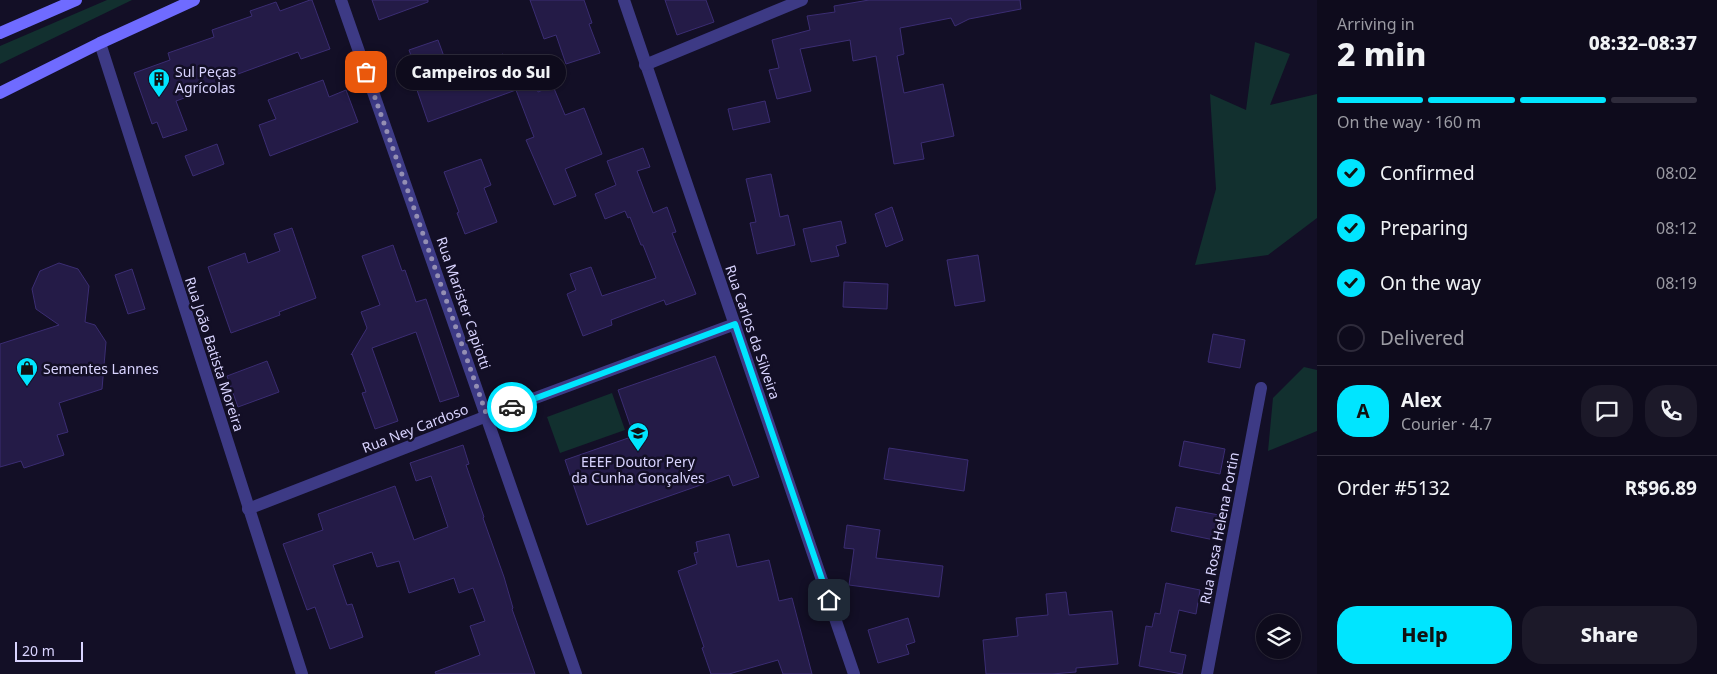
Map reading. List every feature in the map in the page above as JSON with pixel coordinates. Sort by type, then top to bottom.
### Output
[{"type":"main road","points":[[0,33],[76,0]]},
{"type":"main road","points":[[0,94],[100,43],[194,0]]},
{"type":"street","name":"Rua Marister Capiotti","points":[[341,0],[576,674]]},
{"type":"street","name":"Rua Carlos da Silveira","points":[[624,0],[854,674]]},
{"type":"street","points":[[645,65],[802,0]]},
{"type":"street","name":"Rua João Batista Moreira","points":[[100,43],[302,674]]},
{"type":"street","name":"Rua Ney Cardoso","points":[[248,509],[487,416],[735,324]]},
{"type":"street","name":"Rua Rosa Helena Portin","points":[[1207,674],[1261,388]]},
{"type":"green space","points":[[107,0],[132,0],[0,64],[0,46]]},
{"type":"green space","points":[[1255,42],[1290,54],[1270,105],[1317,94],[1317,218],[1268,255],[1195,265],[1216,189],[1210,94],[1246,110]]},
{"type":"green space","points":[[1304,367],[1317,370],[1317,431],[1268,451],[1273,398]]},
{"type":"green space","points":[[612,393],[625,430],[560,453],[547,417]]},
{"type":"building","points":[[312,0],[330,49],[301,59],[298,52],[219,81],[220,85],[176,101],[187,130],[163,138],[157,122],[152,124],[134,73],[170,60],[168,53],[214,37],[212,30],[252,16],[250,11],[276,2],[280,11]]},
{"type":"building","points":[[372,0],[428,0],[428,2],[379,20]]},
{"type":"building","points":[[530,0],[584,0],[592,23],[589,24],[600,53],[566,64],[556,35],[544,39]]},
{"type":"building","points":[[665,0],[706,0],[714,22],[677,35]]},
{"type":"building","points":[[869,0],[1020,0],[1021,9],[969,19],[955,26],[951,18],[900,28],[904,54],[897,56],[904,93],[943,84],[954,136],[921,143],[924,159],[894,164],[876,56],[853,61],[850,40],[800,49],[811,91],[777,99],[769,70],[779,68],[772,40],[810,30],[807,16],[835,12],[834,6]]},
{"type":"building","points":[[438,40],[450,73],[503,54],[508,67],[526,60],[538,92],[553,86],[565,115],[584,108],[602,154],[565,169],[576,196],[554,205],[526,140],[534,137],[516,90],[428,122],[417,90],[423,88],[409,50]]},
{"type":"building","points":[[323,80],[329,97],[346,90],[358,122],[270,156],[259,125],[276,119],[268,100]]},
{"type":"building","points":[[765,101],[770,122],[733,130],[728,109]]},
{"type":"building","points":[[217,144],[224,164],[193,176],[185,156]]},
{"type":"building","points":[[643,148],[650,167],[637,171],[653,213],[667,207],[676,232],[672,233],[696,294],[666,305],[664,300],[611,320],[612,325],[583,336],[567,294],[576,290],[570,274],[591,267],[602,296],[656,278],[630,217],[628,218],[625,211],[605,219],[595,194],[616,185],[607,161]]},
{"type":"building","points":[[481,159],[491,185],[484,188],[497,222],[465,234],[444,172]]},
{"type":"building","points":[[771,174],[780,217],[788,215],[795,245],[757,254],[750,223],[756,222],[746,179]]},
{"type":"building","points":[[892,207],[903,240],[886,247],[875,214]]},
{"type":"building","points":[[841,221],[846,243],[836,246],[839,256],[811,262],[803,229]]},
{"type":"building","points":[[292,228],[316,298],[279,312],[280,315],[231,333],[208,267],[245,253],[248,263],[280,251],[274,234]]},
{"type":"building","points":[[393,245],[402,271],[405,270],[416,302],[426,299],[459,396],[440,402],[416,332],[372,348],[398,421],[375,429],[362,393],[366,392],[351,355],[367,328],[361,312],[380,305],[362,256]]},
{"type":"building","points":[[978,255],[985,301],[955,306],[947,260]]},
{"type":"building","points":[[59,263],[78,269],[89,286],[85,322],[95,325],[106,342],[102,389],[59,403],[68,432],[57,435],[64,455],[24,468],[21,461],[0,467],[0,344],[59,325],[36,309],[32,289],[40,271]]},
{"type":"building","points":[[132,269],[145,309],[128,314],[115,275]]},
{"type":"building","points":[[844,282],[888,284],[887,309],[843,307]]},
{"type":"building","points":[[1213,334],[1245,340],[1240,368],[1208,362]]},
{"type":"building","name":"EEEF Doutor Pery da Cunha Gonçalves","points":[[715,356],[759,477],[733,486],[729,475],[587,525],[565,460],[634,436],[618,390]]},
{"type":"building","points":[[267,361],[279,392],[238,407],[227,376]]},
{"type":"building","points":[[1184,441],[1225,449],[1220,474],[1179,466]]},
{"type":"building","points":[[463,445],[469,464],[466,465],[535,674],[436,674],[435,672],[480,655],[470,626],[485,621],[473,588],[459,593],[454,578],[409,593],[399,561],[377,567],[372,552],[333,565],[347,605],[352,604],[363,637],[330,649],[315,607],[307,610],[283,544],[323,530],[318,514],[395,486],[414,540],[448,527],[431,476],[416,481],[410,463]]},
{"type":"building","points":[[889,448],[968,460],[964,491],[884,479]]},
{"type":"building","points":[[1176,507],[1219,515],[1214,540],[1171,531]]},
{"type":"building","points":[[847,525],[880,530],[876,558],[943,566],[939,597],[849,585],[854,549],[844,548]]},
{"type":"building","points":[[729,534],[737,567],[769,560],[779,601],[792,598],[812,674],[783,674],[778,660],[729,674],[711,674],[702,648],[704,647],[678,571],[697,564],[694,553],[698,552],[696,542]]},
{"type":"building","points":[[1166,583],[1200,590],[1196,614],[1179,610],[1170,652],[1186,655],[1182,674],[1139,666],[1146,626],[1152,627],[1155,613],[1160,614]]},
{"type":"building","points":[[1066,592],[1069,615],[1112,611],[1118,664],[1076,668],[1076,672],[1052,674],[986,674],[983,640],[1018,636],[1016,618],[1048,615],[1046,594]]},
{"type":"building","points":[[908,618],[915,642],[906,645],[909,654],[878,663],[868,630]]},
{"type":"way so far","points":[[366,72],[487,416],[512,407]]},
{"type":"place","name":"Campeiros do Sul","points":[[366,72]]},
{"type":"place","name":"Sul Peças Agrícolas","points":[[159,98]]},
{"type":"place","name":"Sementes Lannes","points":[[27,387]]},
{"type":"place","name":"EEEF Doutor Pery da Cunha Gonçalves","points":[[638,452]]},
{"type":"route","points":[[512,407],[735,324],[829,600]]}]
